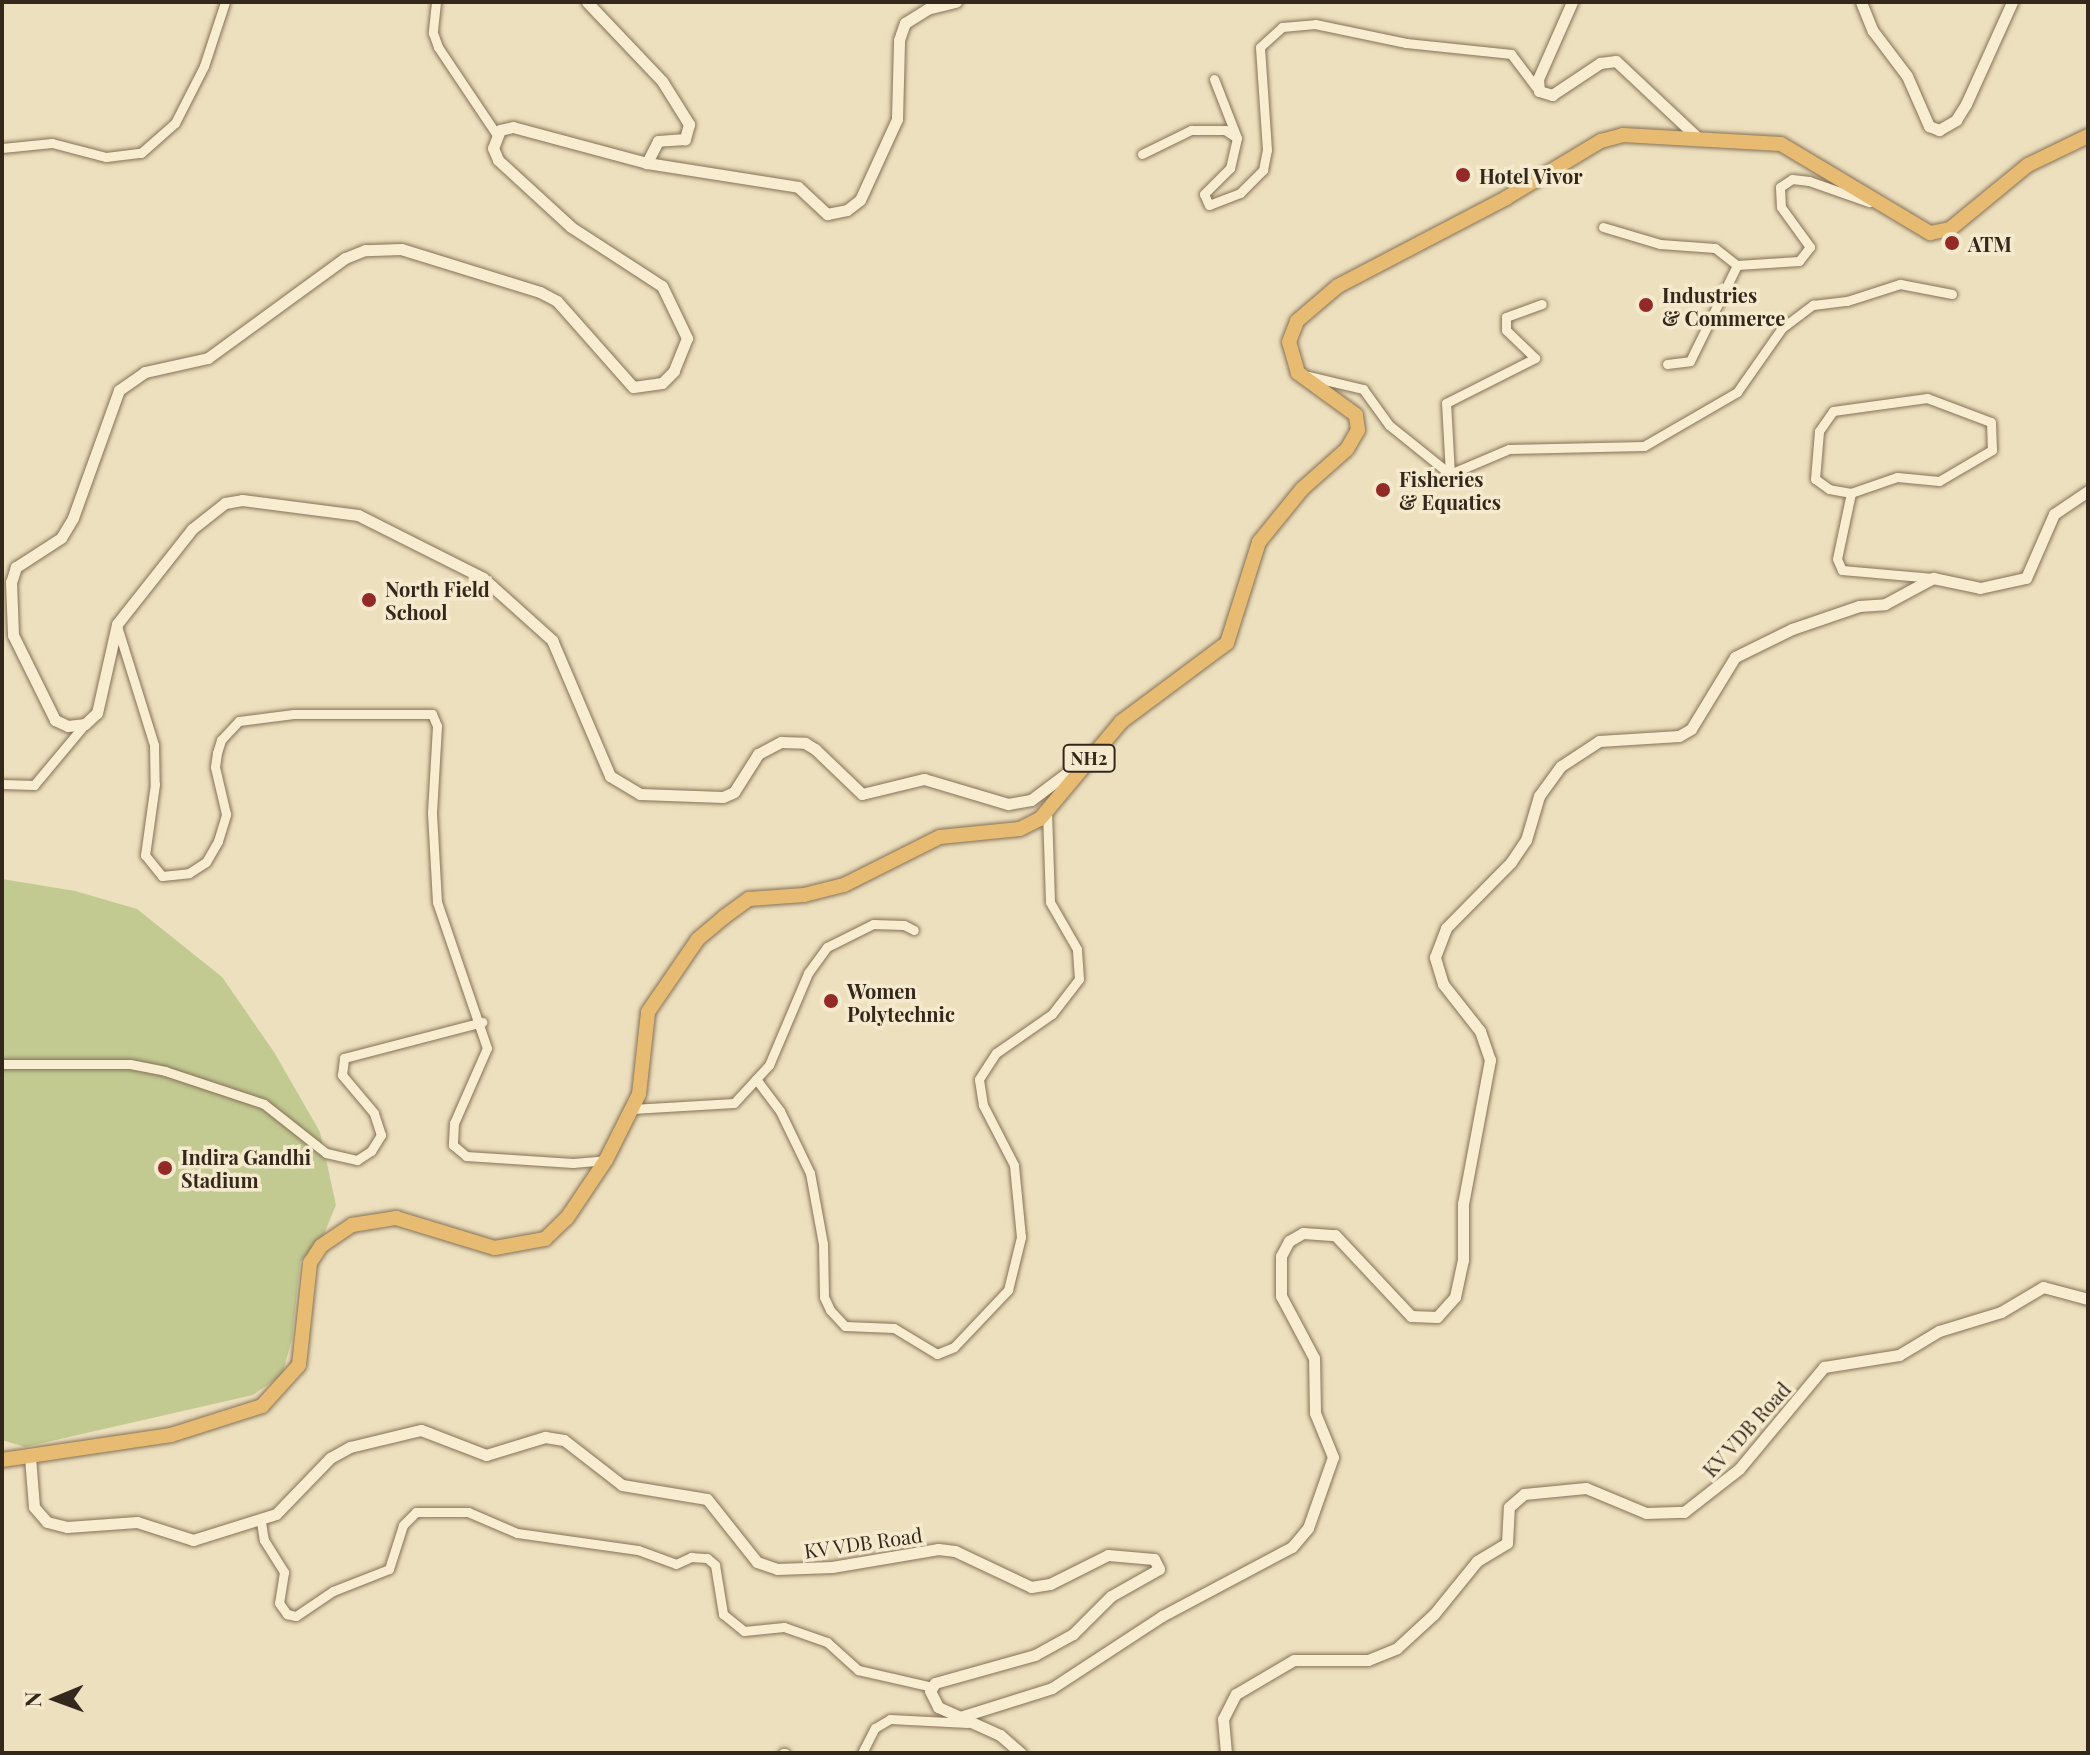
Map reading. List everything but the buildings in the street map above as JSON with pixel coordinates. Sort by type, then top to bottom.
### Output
[{"type":"highway","points":[[1298,373],[1289,342],[1297,321],[1338,286],[1506,198],[1601,141],[1649,134],[1703,143],[1781,144],[1922,231],[1950,229],[2028,165],[2088,136]]},
{"type":"highway","name":"NH2","points":[[2,1460],[171,1435],[262,1406],[281,1391],[299,1365],[307,1328],[305,1280],[321,1246],[352,1225],[396,1218],[423,1223],[475,1245],[517,1248],[545,1239],[567,1218],[606,1160],[639,1094],[648,1012],[698,939],[749,899],[804,895],[844,885],[940,837],[1020,829],[1047,811],[1121,722],[1227,643],[1259,542],[1302,489],[1347,449],[1358,430],[1356,415],[1347,406],[1298,373]]},
{"type":"street","points":[[2,148],[52,143],[106,157],[141,153],[175,123],[204,66],[225,2]]},
{"type":"street","points":[[436,2],[433,33],[438,47],[497,135]]},
{"type":"street","points":[[587,2],[662,81],[689,124],[685,139],[658,141],[647,163]]},
{"type":"street","points":[[497,135],[523,128],[548,141],[647,163],[798,187],[827,214],[847,210],[860,200],[897,119],[899,40],[905,23],[927,9],[956,2]]},
{"type":"street","points":[[1539,91],[1538,79],[1572,2]]},
{"type":"street","points":[[1861,2],[1873,31],[1907,76],[1929,126],[1939,130],[1956,120],[1966,104],[2012,2]]},
{"type":"street","points":[[1214,79],[1237,138],[1230,168],[1204,194],[1209,205],[1240,193],[1263,170],[1267,150],[1260,47],[1270,33],[1293,23],[1511,54],[1539,91],[1552,95],[1600,63],[1616,61],[1703,143]]},
{"type":"street","points":[[1142,154],[1191,130],[1225,130],[1237,138]]},
{"type":"street","points":[[85,724],[68,726],[55,720],[13,635],[11,582],[16,567],[61,538],[73,518],[110,406],[133,378],[208,358],[345,258],[383,247],[401,249],[557,301],[598,353],[633,387],[662,383],[674,371],[687,338],[662,286],[594,245],[544,204],[498,160],[493,148],[497,135]]},
{"type":"street","points":[[1603,227],[1660,244],[1715,248],[1737,265],[1799,261],[1808,256],[1804,235],[1778,196],[1780,187],[1792,179],[1887,208]]},
{"type":"street","points":[[1667,364],[1690,361],[1737,265]]},
{"type":"street","points":[[1450,474],[1509,449],[1644,446],[1737,392],[1782,328],[1813,305],[1847,301],[1900,284],[1952,294]]},
{"type":"street","points":[[1450,474],[1446,403],[1535,358],[1506,330],[1506,317],[1542,304]]},
{"type":"street","points":[[1298,373],[1363,389],[1389,425],[1450,474]]},
{"type":"street","points":[[1927,398],[1991,422],[1992,450],[1939,481],[1897,477],[1851,493],[1829,489],[1815,479],[1819,431],[1833,411],[1927,398]]},
{"type":"street","points":[[1851,493],[1838,566],[1851,573],[1933,578],[1980,588],[2026,578],[2054,514],[2088,491]]},
{"type":"street","points":[[2,784],[34,785],[97,713],[117,624],[192,529],[225,503],[242,500],[293,510],[334,510],[375,522],[456,561],[528,614],[552,640],[610,776],[640,794],[723,797],[734,792],[758,754],[792,742],[805,743],[827,757],[845,783],[862,794],[924,779],[1008,804],[1031,800],[1090,757]]},
{"type":"street","points":[[960,1717],[1052,1688],[1162,1616],[1277,1556],[1308,1528],[1333,1457],[1315,1413],[1314,1358],[1281,1296],[1281,1256],[1289,1241],[1303,1233],[1335,1235],[1411,1316],[1437,1317],[1455,1297],[1463,1260],[1463,1204],[1490,1060],[1480,1031],[1443,984],[1435,957],[1446,928],[1518,851],[1539,796],[1561,766],[1599,741],[1679,736],[1691,729],[1735,657],[1792,629],[1859,606],[1885,604],[1933,578]]},
{"type":"street","points":[[117,624],[154,745],[155,784],[145,855],[162,876],[189,873],[206,862],[218,841],[226,814],[215,767],[217,753],[221,740],[239,721],[294,714],[432,714],[437,726],[432,813],[437,902],[482,1022],[486,1056],[451,1135],[458,1151],[573,1163],[606,1160]]},
{"type":"street","points":[[756,1079],[780,1111],[810,1173],[823,1244],[824,1297],[830,1310],[845,1326],[894,1328],[937,1354],[954,1347],[1008,1290],[1021,1237],[1014,1165],[983,1105],[979,1079],[996,1053],[1052,1014],[1079,979],[1077,949],[1050,902],[1047,811]]},
{"type":"street","points":[[632,1109],[734,1103],[769,1065],[808,973],[827,947],[873,924],[914,930]]},
{"type":"street","points":[[2,1064],[130,1064],[165,1071],[264,1104],[326,1153],[357,1160],[371,1151],[381,1135],[374,1113],[342,1075],[344,1058],[482,1022]]},
{"type":"street","name":"KV VDB Road","points":[[1226,1753],[1223,1719],[1236,1694],[1294,1660],[1368,1660],[1397,1648],[1434,1614],[1477,1561],[1507,1543],[1509,1507],[1524,1494],[1586,1488],[1646,1513],[1684,1512],[1739,1469],[1824,1367],[1899,1355],[1939,1331],[2001,1312],[2043,1287],[2088,1299]]},
{"type":"street","name":"KV VDB Road","points":[[30,1457],[34,1507],[47,1522],[67,1527],[137,1522],[193,1540],[261,1522],[289,1507],[330,1458],[350,1447],[421,1430],[486,1455],[545,1437],[564,1440],[622,1485],[707,1499],[757,1562],[777,1569],[832,1567],[938,1549],[955,1551],[1031,1587],[1050,1584],[1108,1555],[1154,1559],[1159,1569],[1111,1596],[1073,1634],[1035,1655],[933,1687]]},
{"type":"street","points":[[261,1522],[264,1540],[284,1572],[279,1603],[287,1614],[296,1616],[333,1591],[389,1569],[403,1525],[416,1512],[468,1512],[517,1533],[638,1550],[676,1564],[691,1557],[707,1558],[715,1565],[723,1614],[744,1631],[784,1627],[827,1642],[858,1670],[933,1687],[932,1700],[938,1707],[975,1723],[1021,1753]]},
{"type":"street","points":[[862,1753],[875,1728],[890,1719],[975,1723]]},
{"type":"green space","name":"Indira Gandhi Stadium","points":[[2,879],[75,891],[137,909],[222,977],[274,1052],[320,1132],[336,1205],[324,1234],[300,1262],[292,1339],[282,1375],[253,1395],[25,1447],[2,1440]]},
{"type":"place","name":"Hotel Vivor","points":[[1463,175]]},
{"type":"place","name":"ATM","points":[[1952,243]]},
{"type":"place","name":"Industries & Commerce","points":[[1646,305]]},
{"type":"place","name":"Fisheries & Equatics","points":[[1383,490]]},
{"type":"place","name":"North Field School","points":[[369,600]]},
{"type":"place","name":"Women Polytechnic","points":[[831,1001]]},
{"type":"place","name":"Indira Gandhi Stadium","points":[[165,1168]]}]
